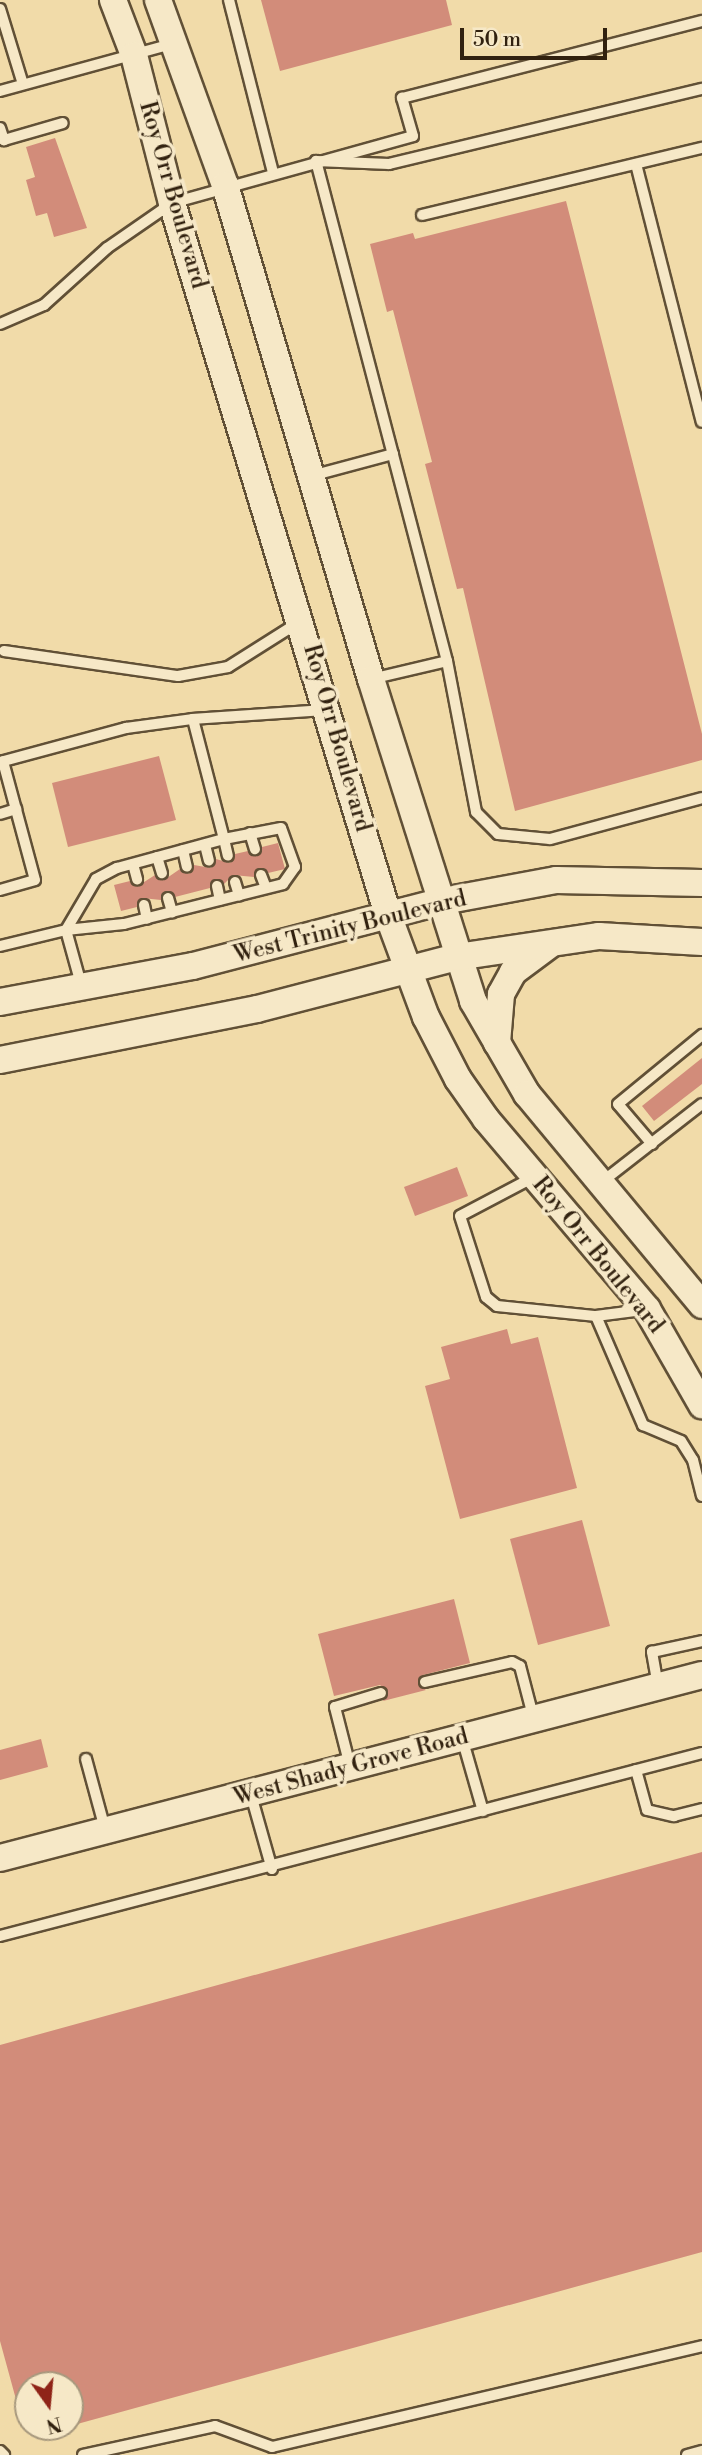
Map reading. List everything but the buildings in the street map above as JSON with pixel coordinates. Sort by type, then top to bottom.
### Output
[{"type":"main road","name":"Roy Orr Boulevard","points":[[113,0],[134,55],[172,204],[303,620],[388,915],[409,970],[458,1079],[534,1177],[647,1309],[702,1405]]},
{"type":"main road","name":"Roy Orr Boulevard","points":[[159,0],[225,185],[370,679],[443,901],[457,957],[498,1048],[527,1094],[702,1305]]},
{"type":"main road","name":"West Trinity Boulevard","points":[[0,1002],[193,966],[443,901],[556,880],[702,883]]},
{"type":"main road","points":[[0,1060],[257,1009],[457,957],[599,936],[702,942]]},
{"type":"main road","points":[[498,1048],[495,1018],[513,972],[557,941]]},
{"type":"main road","name":"West Shady Grove Road","points":[[0,1858],[702,1675]]},
{"type":"lane","points":[[229,0],[273,172]]},
{"type":"lane","points":[[0,9],[23,83]]},
{"type":"lane","points":[[0,324],[44,305],[107,248],[172,204],[225,185],[412,136],[402,97],[702,21]]},
{"type":"lane","points":[[0,91],[173,44]]},
{"type":"lane","points":[[316,161],[389,164],[702,89]]},
{"type":"lane","points":[[0,128],[2,141],[63,122]]},
{"type":"lane","points":[[422,215],[702,148]]},
{"type":"lane","points":[[316,161],[447,661],[477,812],[498,834],[550,839],[702,798]]},
{"type":"lane","points":[[636,163],[702,422]]},
{"type":"lane","points":[[311,476],[393,454]]},
{"type":"lane","points":[[4,651],[178,676],[228,667],[303,620]]},
{"type":"lane","points":[[370,679],[447,661]]},
{"type":"lane","points":[[0,890],[35,880],[2,762],[126,728],[193,719],[328,710]]},
{"type":"lane","points":[[193,719],[228,856]]},
{"type":"lane","points":[[0,814],[16,809]]},
{"type":"lane","points":[[0,946],[66,930],[147,919],[266,888],[292,877],[295,867],[281,828],[224,839],[157,857],[96,879],[66,930],[82,988]]},
{"type":"lane","points":[[250,833],[255,849]]},
{"type":"lane","points":[[205,845],[209,861]]},
{"type":"lane","points":[[183,850],[187,867]]},
{"type":"lane","points":[[157,857],[162,873]]},
{"type":"lane","points":[[133,864],[137,879]]},
{"type":"lane","points":[[261,875],[266,888]]},
{"type":"lane","points":[[235,881],[239,895]]},
{"type":"lane","points":[[216,886],[220,900]]},
{"type":"lane","points":[[194,892],[198,905]]},
{"type":"lane","points":[[168,898],[172,912]]},
{"type":"lane","points":[[144,905],[147,919]]},
{"type":"lane","points":[[652,1143],[618,1104],[702,1035]]},
{"type":"lane","points":[[601,1183],[702,1104]]},
{"type":"lane","points":[[534,1177],[460,1216],[486,1297],[497,1306],[596,1316],[647,1309]]},
{"type":"lane","points":[[596,1316],[643,1425],[681,1441],[693,1460],[702,1496]]},
{"type":"lane","points":[[658,1686],[652,1652],[702,1640]]},
{"type":"lane","points":[[425,1682],[512,1662],[520,1666],[533,1719]]},
{"type":"lane","points":[[350,1767],[335,1707],[382,1693]]},
{"type":"lane","points":[[462,1738],[483,1811]]},
{"type":"lane","points":[[0,1936],[272,1869],[702,1753]]},
{"type":"lane","points":[[86,1759],[105,1831]]},
{"type":"lane","points":[[636,1770],[647,1810],[674,1816],[702,1809]]},
{"type":"lane","points":[[251,1793],[272,1869]]},
{"type":"lane","points":[[83,2455],[215,2426],[239,2431],[272,2447],[702,2346]]},
{"type":"lane","points":[[0,2451],[4,2455]]},
{"type":"lane","points":[[687,2455],[702,2451]]}]
